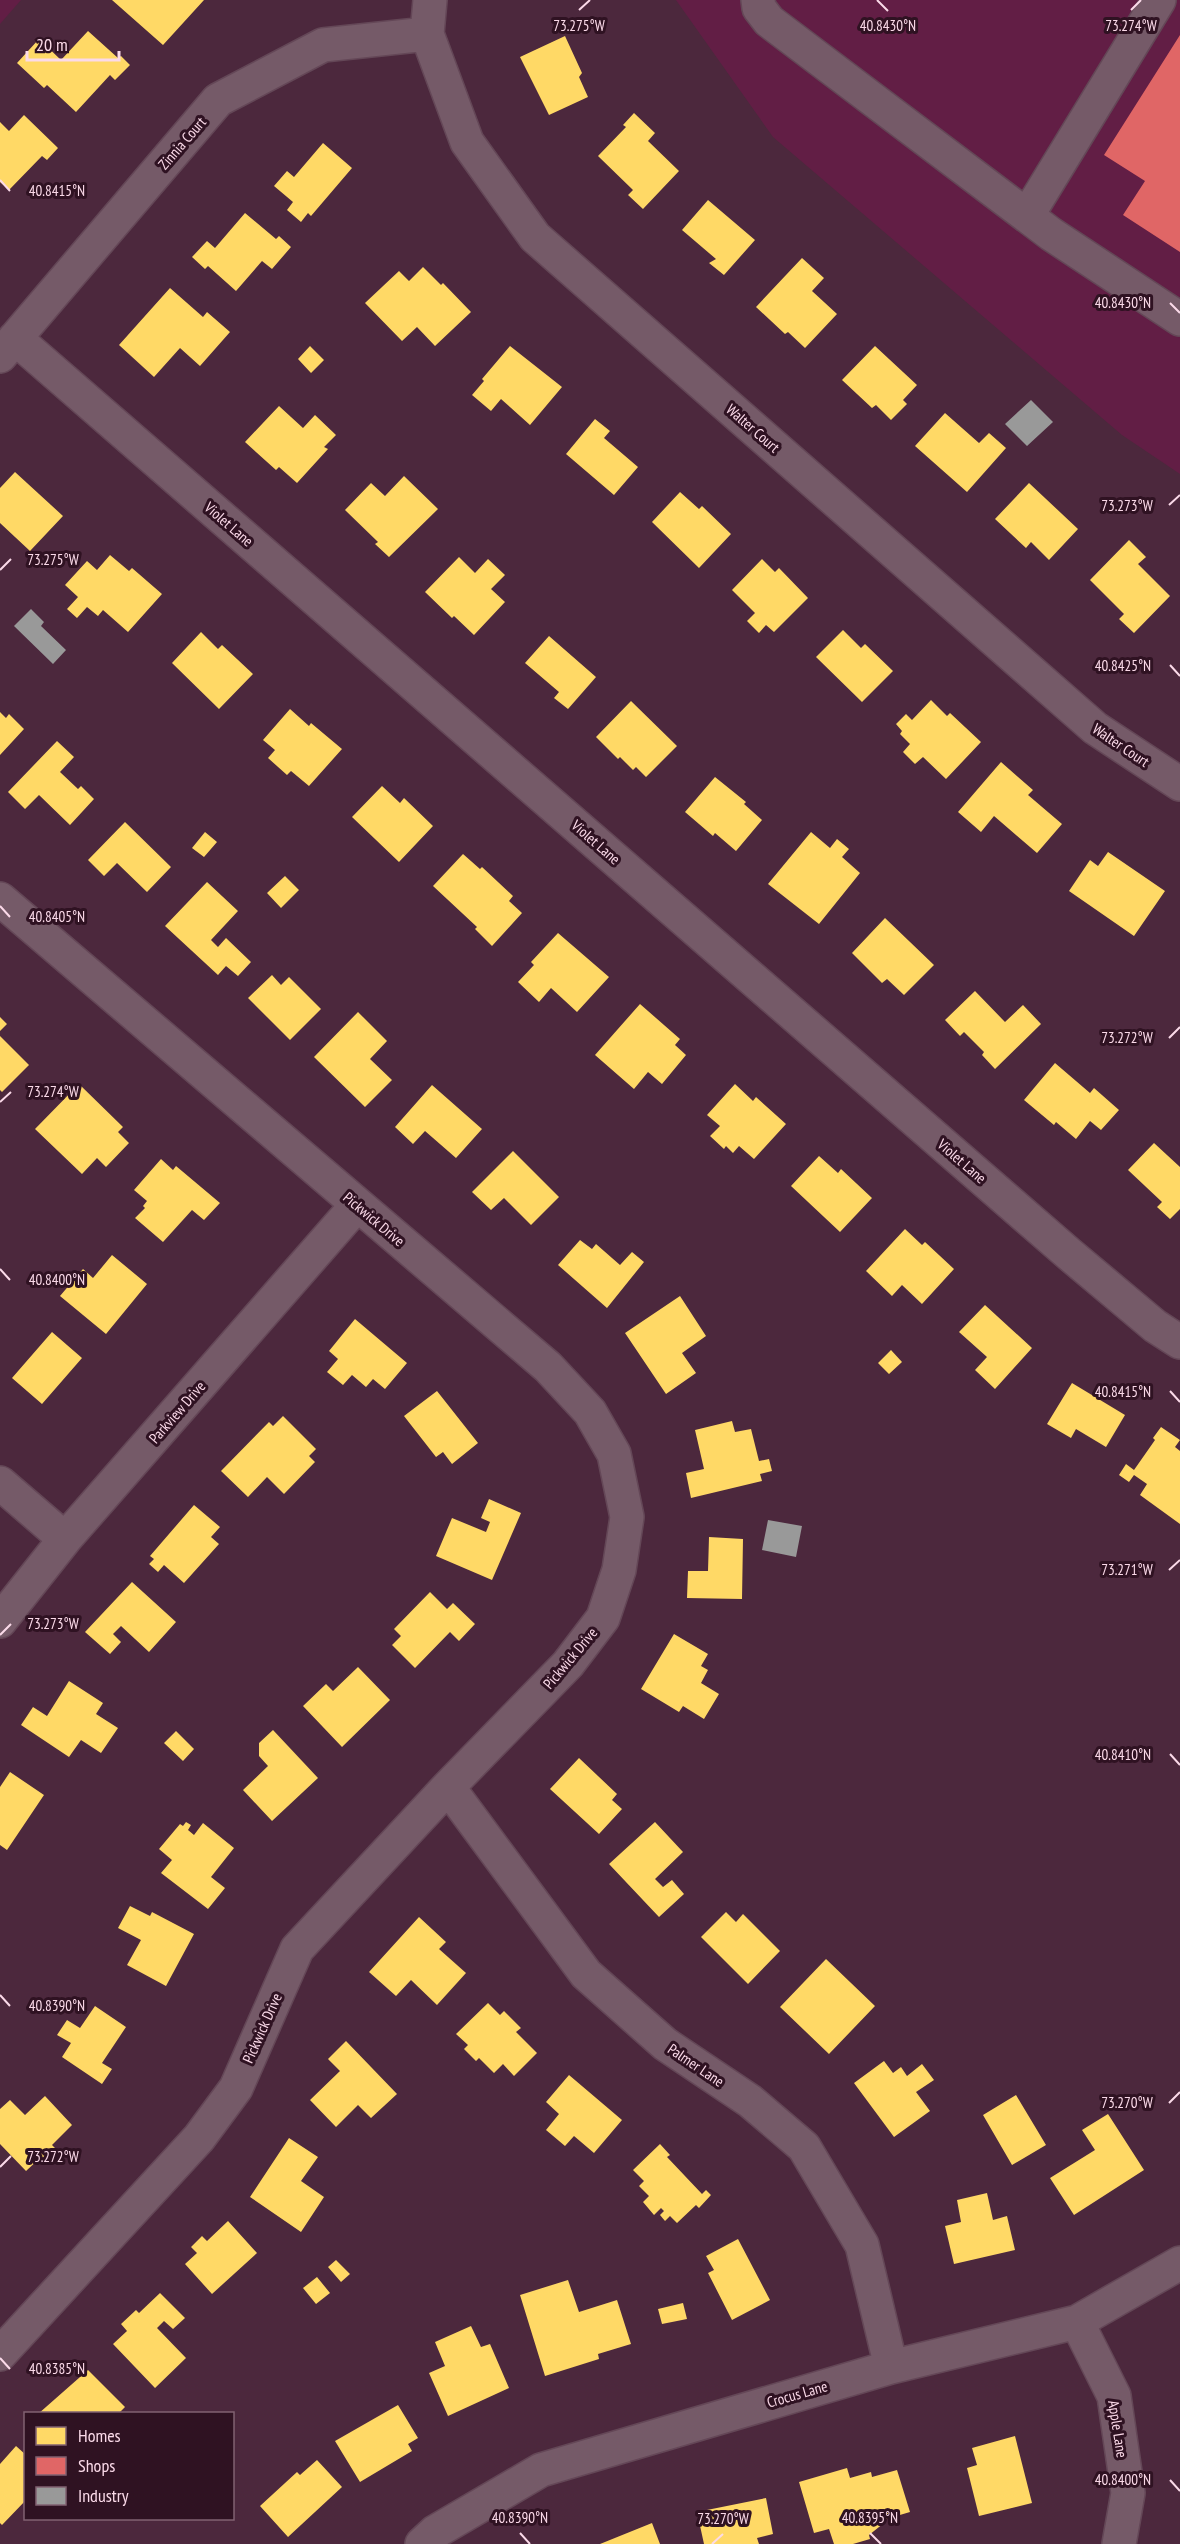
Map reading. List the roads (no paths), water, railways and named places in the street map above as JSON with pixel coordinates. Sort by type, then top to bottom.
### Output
[{"type":"street","name":"Walter Court","points":[[430,0],[427,34],[467,141],[535,237],[1095,728],[1180,784]]},
{"type":"street","points":[[758,0],[759,8],[769,21],[1027,216],[1180,319]]},
{"type":"street","points":[[1027,216],[1160,0]]},
{"type":"street","name":"Zinnia Court","points":[[8,347],[218,100],[323,45],[427,34]]},
{"type":"street","name":"Violet Lane","points":[[8,347],[1068,1253],[1155,1326],[1180,1342]]},
{"type":"street","name":"Pickwick Drive","points":[[0,899],[548,1366],[590,1412],[614,1454],[627,1517],[619,1570],[603,1618],[568,1664],[448,1787],[297,1949],[236,2088],[199,2138],[0,2354]]},
{"type":"street","name":"Parkview Drive","points":[[0,1621],[65,1539],[357,1205]]},
{"type":"street","points":[[0,1483],[65,1539]]},
{"type":"street","name":"Palmer Lane","points":[[448,1787],[586,1974],[665,2044],[750,2101],[804,2147],[862,2245],[891,2367]]},
{"type":"street","name":"Crocus Lane","points":[[422,2544],[435,2532],[541,2470],[891,2367],[1077,2322],[1180,2263]]},
{"type":"street","name":"Apple Lane","points":[[1077,2322],[1114,2396],[1128,2493],[1119,2544]]}]
